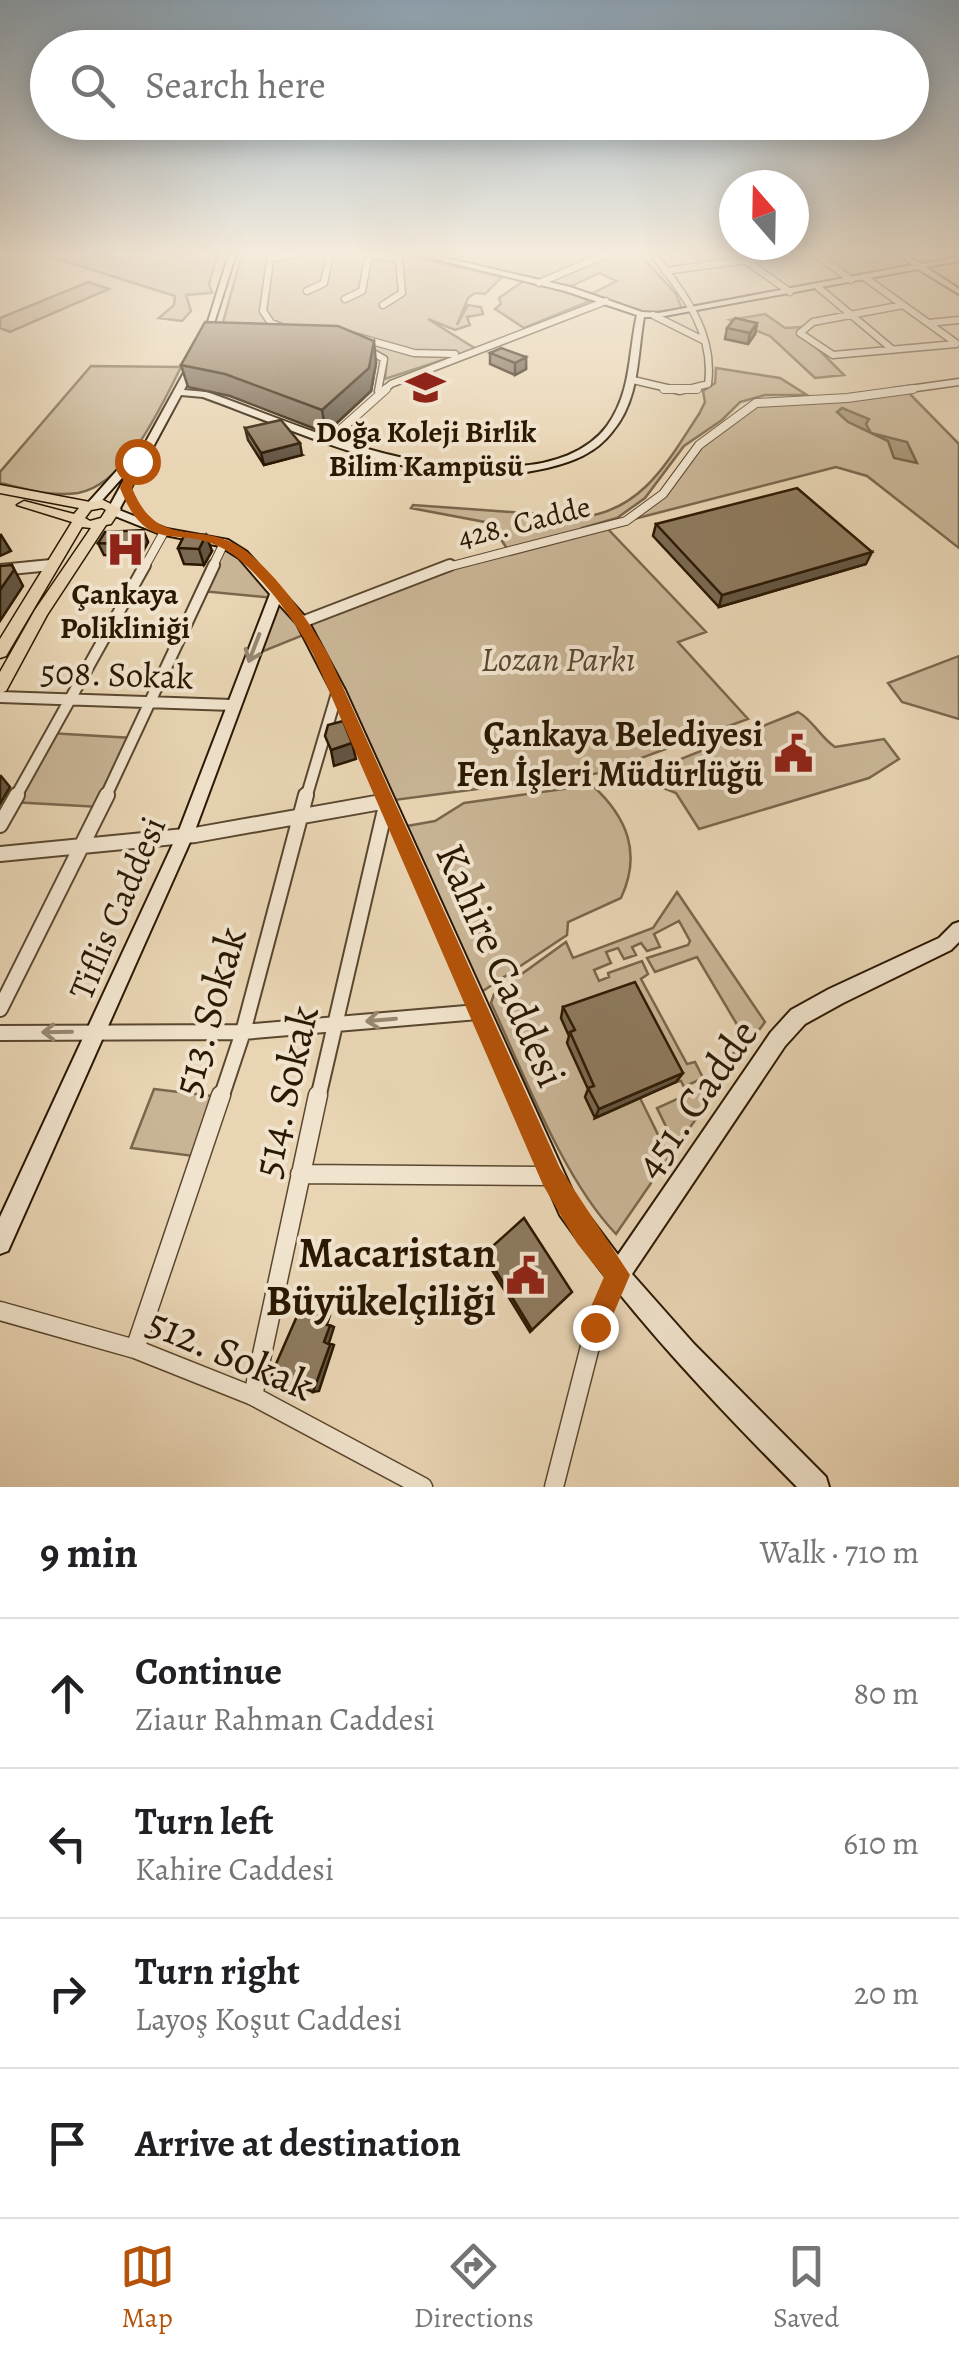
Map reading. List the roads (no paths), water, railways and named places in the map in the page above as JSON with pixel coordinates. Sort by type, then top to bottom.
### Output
[{"type":"main road","points":[[0,652],[78,520],[137,461],[178,392],[210,323]]},
{"type":"main road","points":[[178,392],[204,394],[378,457],[435,467],[496,471],[545,466],[583,452],[608,431],[632,380],[645,323]]},
{"type":"main road","points":[[0,688],[40,614],[126,488],[137,469],[137,461]]},
{"type":"main road","points":[[62,501],[109,486]]},
{"type":"main road","points":[[126,488],[130,506],[154,530]]},
{"type":"main road","points":[[0,489],[91,506],[108,505],[109,516]]},
{"type":"main road","points":[[0,498],[78,520],[109,516],[154,530],[224,543]]},
{"type":"main road","points":[[128,533],[154,530]]},
{"type":"main road","points":[[88,543],[112,536]]},
{"type":"main road","points":[[68,540],[84,537],[88,543]]},
{"type":"main road","name":"Kahire Caddesi","points":[[224,543],[243,555],[302,622],[338,690],[552,1176],[586,1234],[735,1406],[816,1487]]},
{"type":"main road","name":"Tiflis Caddesi","points":[[0,1244],[186,833],[277,592]]},
{"type":"main road","name":"451. Cadde","points":[[618,1275],[778,1039],[798,1017],[945,944],[959,930]]},
{"type":"street","points":[[272,323],[296,330]]},
{"type":"street","points":[[330,439],[378,392],[550,323]]},
{"type":"street","points":[[667,323],[703,340]]},
{"type":"street","points":[[632,380],[681,391],[704,387],[712,366],[698,323]]},
{"type":"street","points":[[811,323],[800,333],[829,354],[958,344]]},
{"type":"street","points":[[861,323],[892,350]]},
{"type":"street","points":[[929,323],[958,344]]},
{"type":"street","points":[[206,336],[220,336]]},
{"type":"street","points":[[378,392],[384,358],[340,337],[382,340],[428,357],[473,347]]},
{"type":"street","name":"428. Cadde","points":[[302,622],[452,565],[626,521],[653,504],[693,451],[744,408],[763,401],[847,398],[959,382]]},
{"type":"street","points":[[0,825],[154,530]]},
{"type":"street","points":[[0,1009],[82,848],[224,543]]},
{"type":"street","points":[[0,570],[53,565]]},
{"type":"street","name":"513. Sokak","points":[[136,1350],[243,1032],[298,818],[338,690]]},
{"type":"street","name":"508. Sokak","points":[[0,697],[232,705]]},
{"type":"street","points":[[0,854],[82,848],[388,802]]},
{"type":"street","name":"514. Sokak","points":[[253,1396],[334,1024],[388,802]]},
{"type":"street","points":[[0,1033],[243,1032],[478,1012]]},
{"type":"street","points":[[300,1174],[552,1176]]},
{"type":"street","points":[[554,1487],[595,1327],[618,1275]]},
{"type":"street","name":"512. Sokak","points":[[0,1311],[136,1350],[253,1396],[423,1487]]},
{"type":"place","name":"Doğa Koleji Birlik Bilim Kampüsü","points":[[426,388]]},
{"type":"place","name":"Çankaya Polikliniği","points":[[125,550]]},
{"type":"place","name":"Çankaya Belediyesi Fen İşleri Müdürlüğü","points":[[793,754]]},
{"type":"place","name":"Macaristan Büyükelçiliği","points":[[526,1276]]},
{"type":"park label","name":"Lozan Parkı","points":[[558,659]]}]
